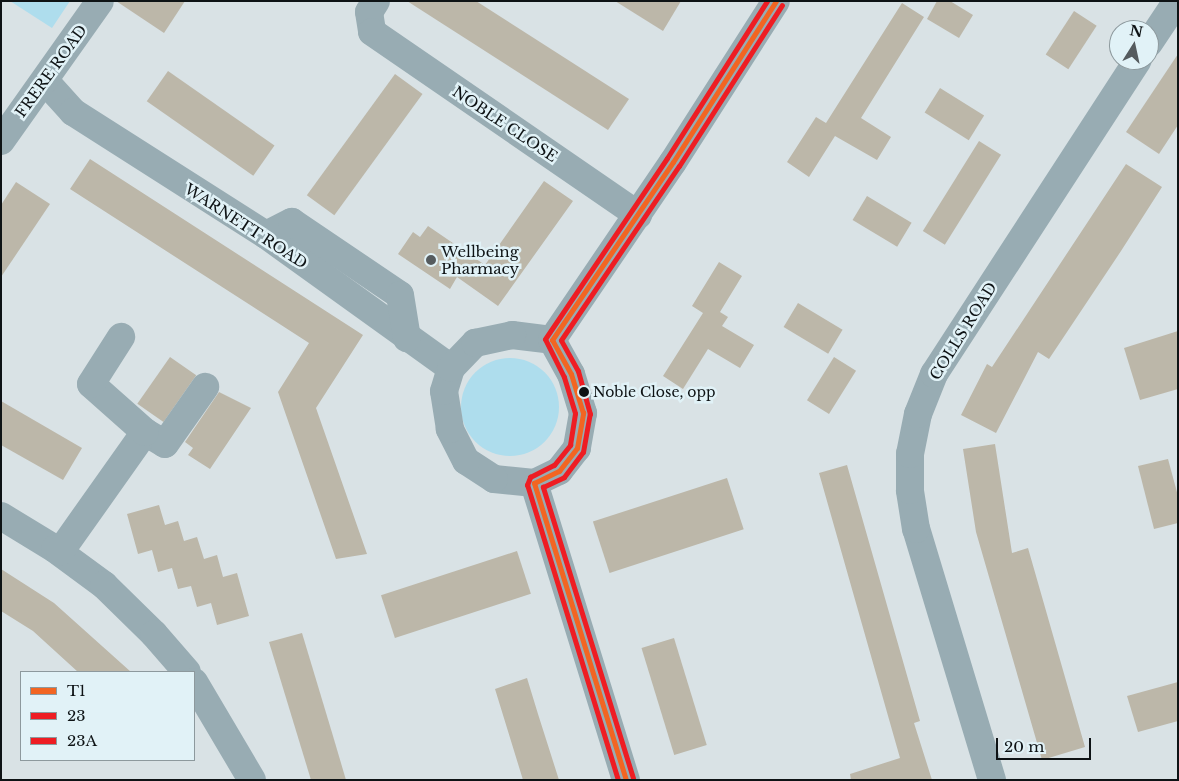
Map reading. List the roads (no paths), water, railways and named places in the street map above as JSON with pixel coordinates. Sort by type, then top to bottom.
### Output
[{"type":"street","name":"FRERE ROAD","points":[[1,141],[100,1]]},
{"type":"street","name":"NOBLE CLOSE","points":[[376,1],[369,12],[372,32],[638,215]]},
{"type":"street","points":[[552,340],[638,215],[776,1]]},
{"type":"street","points":[[1159,29],[1177,1]]},
{"type":"street","name":"COLLS ROAD","points":[[992,780],[916,529],[910,490],[910,454],[918,414],[934,374],[1132,70]]},
{"type":"street","name":"WARNETT ROAD","points":[[45,81],[73,112],[266,235],[451,368]]},
{"type":"street","points":[[512,335],[552,340],[571,374],[582,413],[577,448],[559,471],[534,483],[494,479],[466,460],[448,420],[444,391],[451,368],[475,343],[512,335]]},
{"type":"street","points":[[121,337],[91,384],[145,432],[165,444],[205,387]]},
{"type":"street","points":[[60,552],[145,432]]},
{"type":"street","points":[[534,483],[626,780]]},
{"type":"street","points":[[1,516],[60,552],[104,585],[154,634],[186,671]]},
{"type":"street","points":[[195,684],[252,780]]},
{"type":"place","name":"Wellbeing Pharmacy","points":[[431,260]]},
{"type":"place","name":"Noble Close, opp","points":[[584,392]]}]
